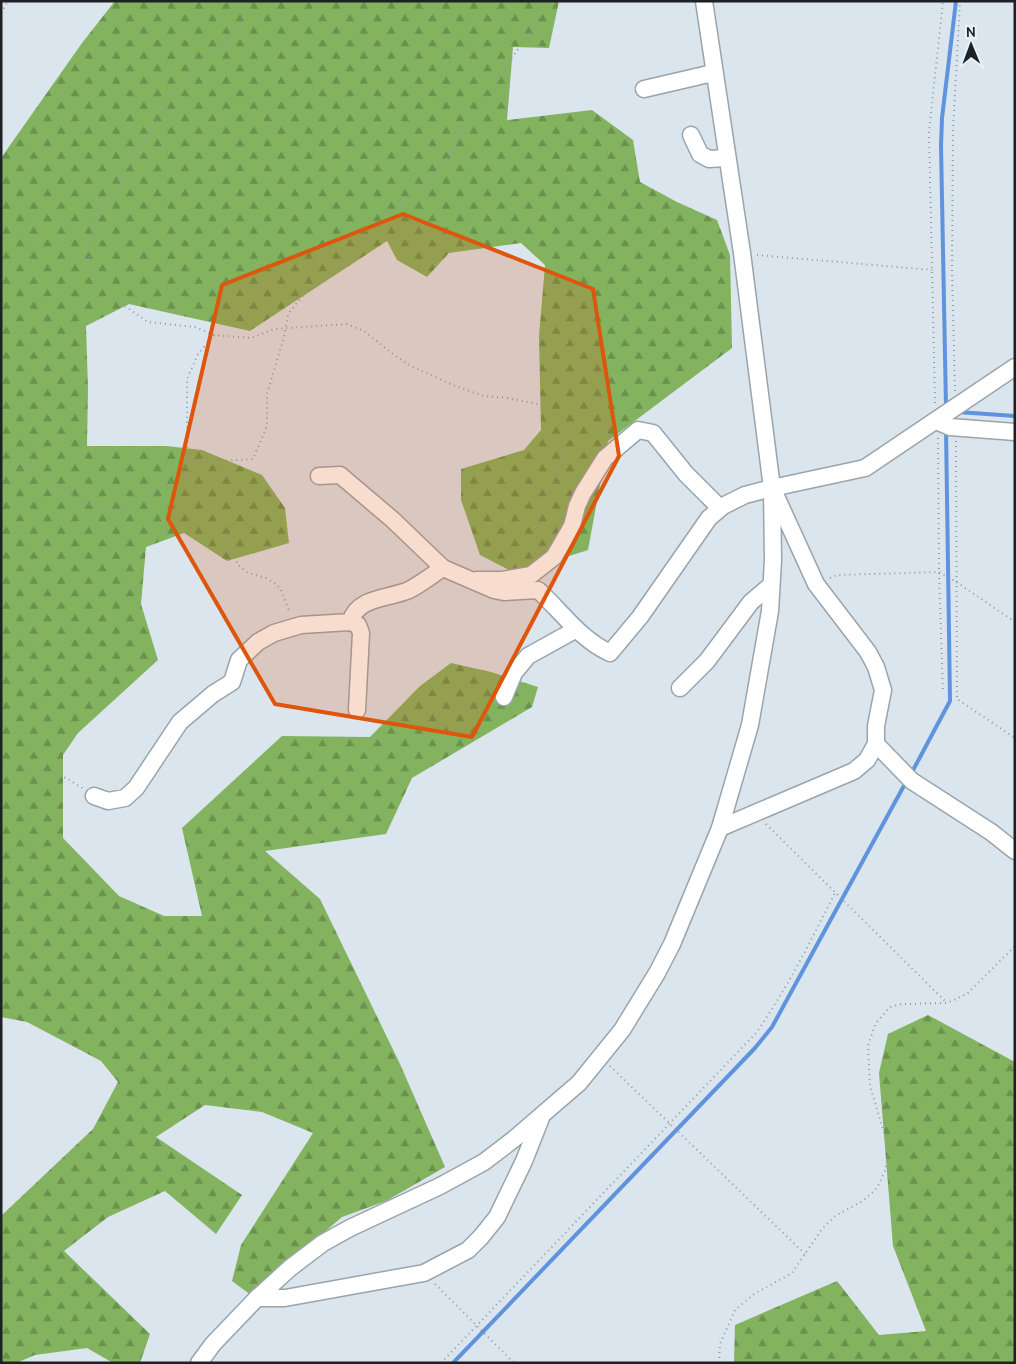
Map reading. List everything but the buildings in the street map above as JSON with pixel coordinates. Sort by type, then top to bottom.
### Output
[{"type":"street","points":[[199,1363],[213,1344],[258,1298],[290,1268],[323,1243],[350,1228],[440,1186],[484,1162],[542,1116],[579,1083],[622,1030],[657,973],[672,944],[720,828],[750,725],[769,619],[772,488],[742,254],[713,73],[704,1]]},
{"type":"street","points":[[644,89],[713,73]]},
{"type":"street","points":[[691,135],[700,154],[709,158],[727,158]]},
{"type":"street","points":[[318,476],[340,475],[394,520],[443,568],[480,586],[499,591],[538,590],[575,630],[610,653],[640,617],[709,518],[720,508],[745,495],[865,468],[1015,368]]},
{"type":"street","points":[[936,422],[956,427],[1015,432]]},
{"type":"street","points":[[470,580],[502,580],[532,575],[540,570],[554,557],[572,526],[580,500],[605,458],[638,430],[653,433],[686,474],[720,508]]},
{"type":"street","points":[[720,828],[854,770],[867,760],[876,744],[876,726],[883,690],[876,668],[868,652],[816,584],[772,488]]},
{"type":"street","points":[[350,622],[353,614],[366,602],[410,590],[443,568]]},
{"type":"street","points":[[680,688],[707,661],[751,602],[771,585]]},
{"type":"street","points":[[94,796],[108,801],[125,798],[136,788],[180,722],[213,694],[232,682],[239,660],[258,642],[274,633],[296,626],[350,622],[358,625],[361,633],[357,710]]},
{"type":"street","points":[[504,697],[514,673],[528,656],[575,630]]},
{"type":"street","points":[[876,744],[912,781],[991,832],[1015,851]]},
{"type":"street","points":[[258,1298],[284,1298],[424,1273],[468,1250],[497,1217],[542,1116]]},
{"type":"path","points":[[1,13],[8,1]]},
{"type":"path","points":[[254,1],[235,32],[207,54],[173,92],[114,192],[95,219],[89,241],[90,270],[96,282],[119,302],[148,322],[195,327],[214,335],[251,338],[274,329],[347,324],[364,330],[394,356],[411,366],[455,386],[484,396],[508,398],[548,406],[560,414],[563,426],[563,440],[555,481],[534,534],[534,546],[540,570]]},
{"type":"path","points":[[187,464],[253,459],[267,426],[267,394],[286,328],[288,314],[296,303],[337,269],[384,218],[419,189],[437,171],[541,16],[544,1]]},
{"type":"path","points":[[943,1],[929,132],[943,693]]},
{"type":"path","points":[[955,408],[952,273],[952,129],[960,1]]},
{"type":"path","points":[[742,254],[932,270]]},
{"type":"path","points":[[214,335],[198,354],[187,380],[187,464],[190,485],[216,509],[238,565],[248,573],[274,582],[280,588],[296,626]]},
{"type":"path","points":[[956,427],[955,581],[957,699],[1015,738]]},
{"type":"path","points":[[1,462],[21,469],[48,474],[82,503],[116,512],[147,497],[177,478],[187,464]]},
{"type":"path","points":[[816,584],[837,575],[939,572],[1015,622]]},
{"type":"path","points":[[1,763],[22,766],[66,778],[94,796]]},
{"type":"path","points":[[755,814],[947,1002]]},
{"type":"path","points":[[441,1363],[756,1033],[806,951],[835,893]]},
{"type":"path","points":[[719,1363],[720,1344],[736,1310],[754,1294],[792,1273],[822,1229],[835,1216],[863,1201],[877,1188],[885,1171],[889,1149],[870,1086],[868,1046],[876,1023],[890,1007],[902,1004],[947,1002],[966,994],[1015,946]]},
{"type":"path","points":[[601,1057],[806,1255]]},
{"type":"path","points":[[424,1273],[514,1363]]},
{"type":"highlighted area","points":[[403,214],[593,289],[619,456],[472,737],[275,704],[168,519],[222,285]]},
{"type":"green space","points":[[115,1],[559,1],[549,48],[513,47],[507,120],[592,110],[633,140],[640,182],[677,202],[717,220],[730,255],[732,348],[608,441],[588,550],[547,563],[511,571],[480,555],[461,500],[461,469],[524,450],[541,430],[539,336],[545,265],[521,243],[449,253],[427,277],[397,260],[387,241],[250,331],[129,304],[86,326],[87,446],[166,446],[202,450],[262,475],[285,508],[289,543],[227,561],[184,533],[146,547],[141,604],[158,660],[78,733],[63,755],[63,838],[119,896],[164,916],[202,916],[182,828],[282,736],[370,737],[420,686],[451,663],[491,672],[538,687],[532,707],[412,778],[386,834],[265,851],[320,899],[400,1064],[445,1167],[386,1201],[342,1217],[251,1295],[232,1281],[241,1245],[313,1133],[262,1112],[205,1105],[156,1137],[242,1195],[216,1234],[165,1191],[108,1217],[64,1251],[150,1334],[140,1363],[113,1363],[87,1348],[35,1355],[16,1363],[1,1363],[1,1216],[93,1129],[118,1082],[101,1061],[27,1022],[1,1017],[1,158],[82,43]]},
{"type":"green space","points":[[928,1015],[1015,1062],[1015,1363],[734,1363],[735,1325],[837,1281],[879,1335],[926,1331],[893,1246],[879,1073],[888,1034]]},
{"type":"waterway","points":[[946,407],[941,146],[942,118],[956,1]]},
{"type":"waterway","points":[[958,412],[1015,416]]},
{"type":"waterway","points":[[911,774],[950,701],[946,429]]},
{"type":"waterway","points":[[453,1363],[755,1048],[772,1027],[906,782]]}]
